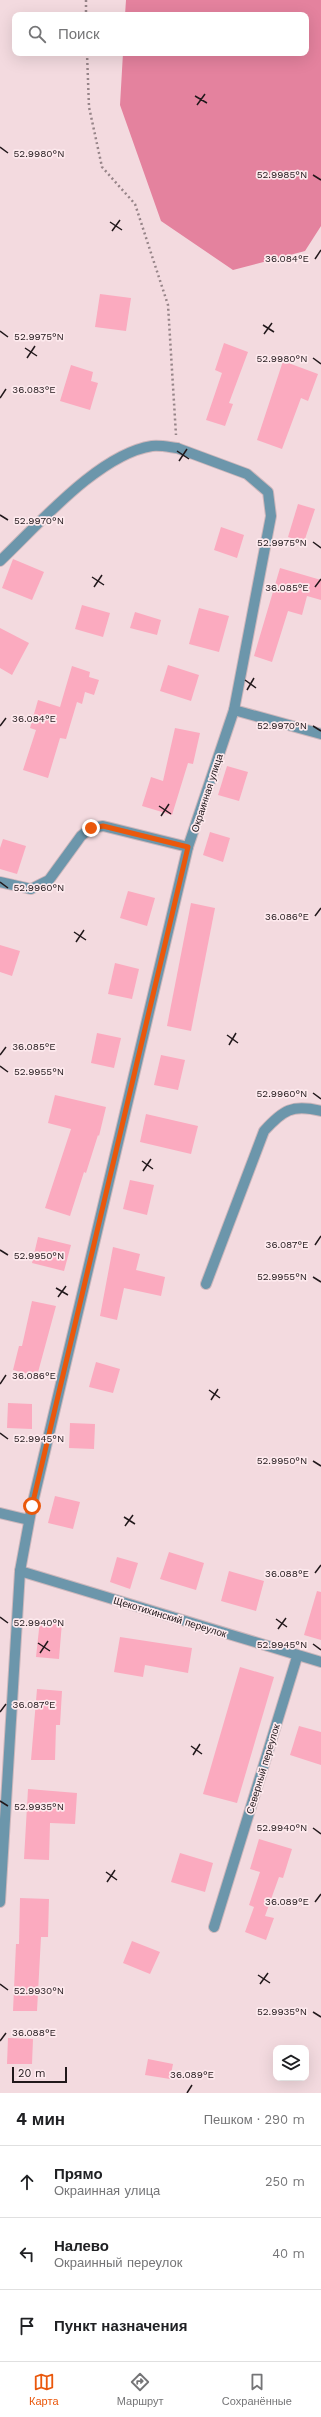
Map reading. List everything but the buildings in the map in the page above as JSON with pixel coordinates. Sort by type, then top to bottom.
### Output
[{"type":"street","name":"Окраинная улица","points":[[0,561],[97,470],[120,457],[153,446],[177,448],[247,474],[268,492],[271,516],[234,710],[188,847],[29,1520],[20,1571],[0,1902]]},
{"type":"street","points":[[234,710],[321,734]]},
{"type":"street","points":[[0,882],[30,889],[49,880],[81,836],[91,828],[103,826],[188,847]]},
{"type":"street","points":[[206,1284],[264,1131],[280,1113],[306,1107],[321,1111]]},
{"type":"street","points":[[0,1513],[29,1520]]},
{"type":"street","name":"Щекотихинский переулок","points":[[20,1571],[297,1657],[321,1662]]},
{"type":"street","name":"Северный переулок","points":[[214,1927],[297,1657]]},
{"type":"path","points":[[86,0],[86,12]]},
{"type":"path","points":[[88,56],[89,108],[102,167],[135,204],[168,305],[177,448]]},
{"type":"shaded area","points":[[126,0],[321,0],[321,226],[305,251],[233,270],[161,221],[120,105],[123,56],[309,56],[309,12],[125,12]]},
{"type":"route","points":[[32,1506],[188,847],[103,826],[91,828]]}]
